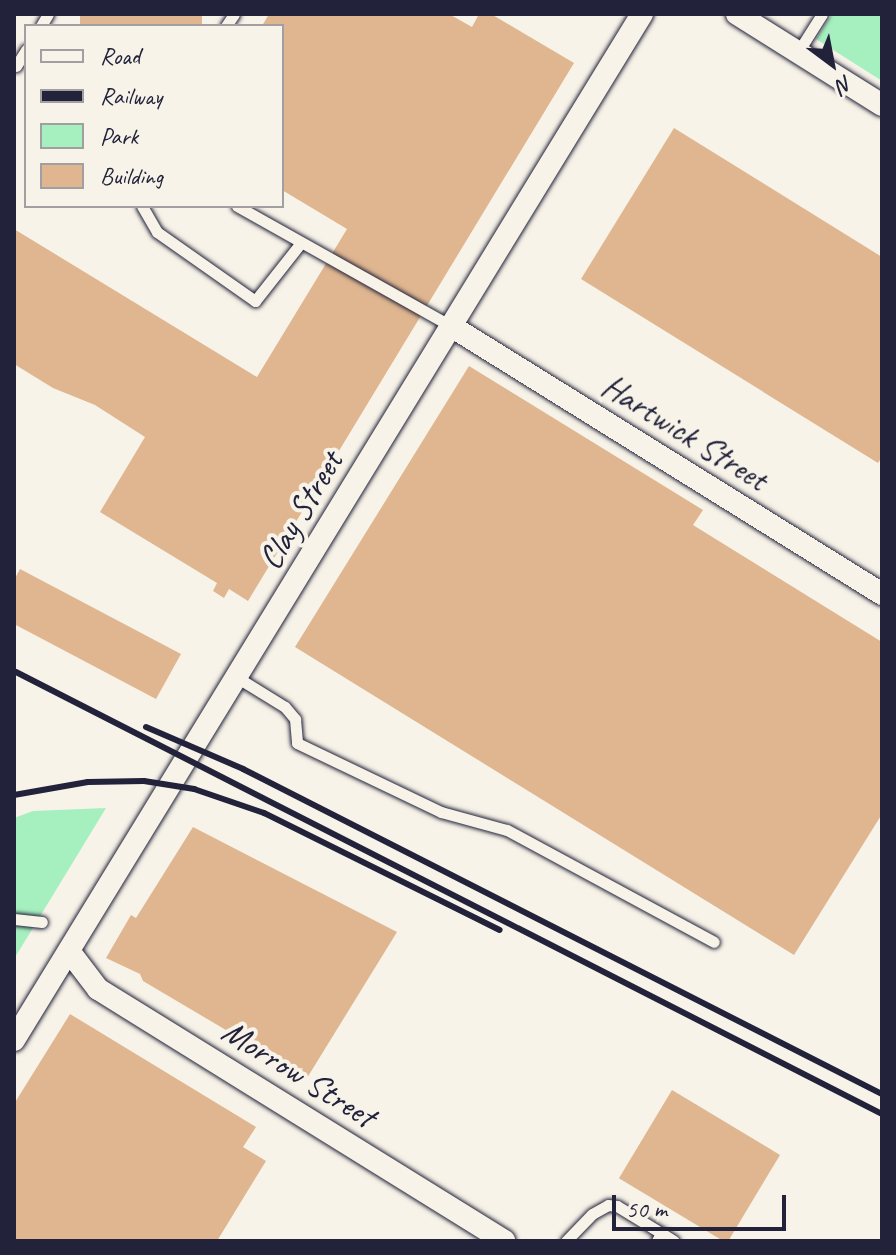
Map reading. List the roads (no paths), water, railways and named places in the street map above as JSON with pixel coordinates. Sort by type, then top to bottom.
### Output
[{"type":"street","name":"Clay Street","points":[[14,1040],[642,14]]},
{"type":"street","points":[[737,14],[882,105]]},
{"type":"street","name":"Hartwick Street","points":[[451,326],[882,594]]},
{"type":"street","name":"Morrow Street","points":[[69,951],[98,989],[504,1241]]},
{"type":"lane","points":[[798,52],[822,14]]},
{"type":"lane","points":[[143,208],[157,232],[255,301],[300,244]]},
{"type":"lane","points":[[240,208],[451,326]]},
{"type":"lane","points":[[238,678],[285,707],[295,719],[297,743],[441,812],[507,830],[714,942]]},
{"type":"lane","points":[[14,919],[42,922]]},
{"type":"lane","points":[[566,1241],[592,1214],[608,1205],[617,1206],[659,1237],[674,1241]]},
{"type":"railway","points":[[16,672],[882,1114]]},
{"type":"railway","points":[[146,727],[243,769],[882,1094]]},
{"type":"railway","points":[[14,795],[88,782],[144,781],[194,789],[264,813],[500,930]]}]
